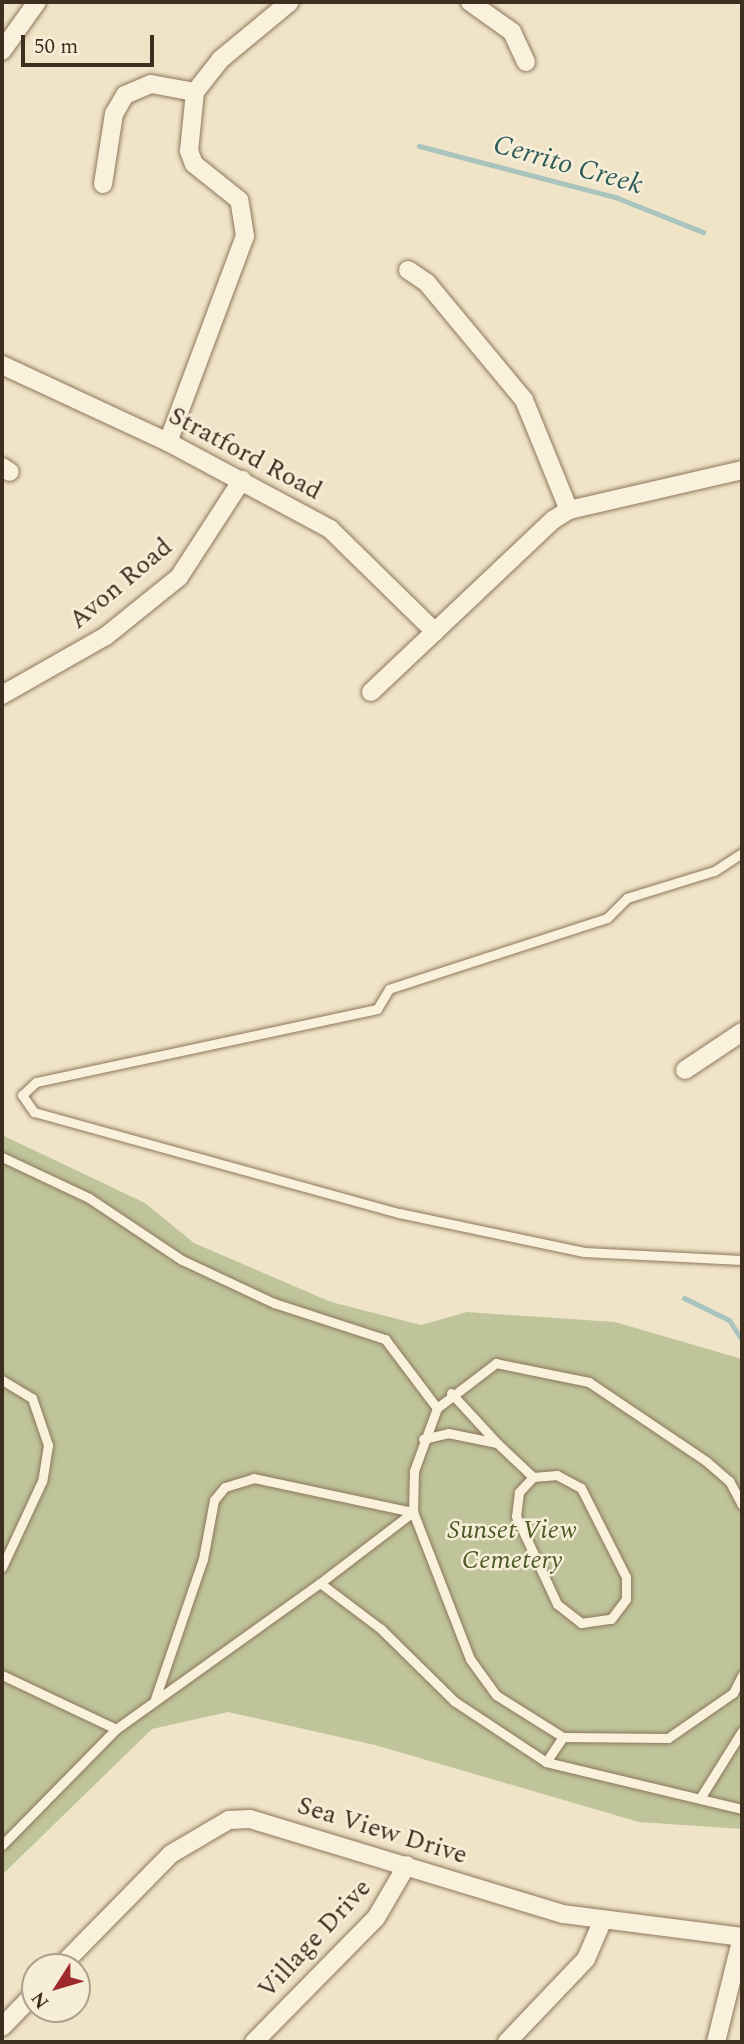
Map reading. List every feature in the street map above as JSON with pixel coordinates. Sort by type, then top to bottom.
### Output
[{"type":"street","points":[[2,51],[37,2]]},
{"type":"street","points":[[168,442],[245,236],[239,200],[194,164],[189,151],[195,92],[221,59],[290,2]]},
{"type":"street","points":[[470,2],[512,32],[526,62]]},
{"type":"street","points":[[103,184],[114,114],[125,95],[151,84],[195,92]]},
{"type":"street","points":[[408,270],[427,283],[524,400],[569,510]]},
{"type":"street","name":"Stratford Road","points":[[2,365],[168,442],[330,528],[435,632]]},
{"type":"street","points":[[371,692],[569,510],[742,470]]},
{"type":"street","name":"Avon Road","points":[[2,695],[106,636],[179,577],[242,480]]},
{"type":"street","points":[[685,1070],[742,1031]]},
{"type":"street","name":"Sea View Drive","points":[[75,1953],[171,1854],[229,1820],[250,1819],[602,1922],[742,1937]]},
{"type":"street","name":"Village Drive","points":[[254,2042],[376,1918],[407,1865]]},
{"type":"street","points":[[507,2042],[586,1959],[602,1922]]},
{"type":"street","points":[[716,2042],[742,1937]]},
{"type":"street","points":[[2,2027],[21,2007]]},
{"type":"lane","points":[[742,853],[714,871],[627,898],[607,918],[390,989],[377,1009],[36,1082],[22,1095],[34,1112],[399,1213],[584,1252],[742,1260]]},
{"type":"lane","points":[[2,1157],[89,1198],[182,1260],[274,1303],[385,1339],[437,1408]]},
{"type":"lane","points":[[742,1505],[706,1461],[589,1382],[496,1363],[451,1392],[437,1408],[423,1439],[413,1512],[470,1659],[496,1696],[563,1737],[668,1738],[733,1693],[742,1675]]},
{"type":"lane","points":[[2,1380],[32,1398],[48,1445],[41,1481],[2,1567]]},
{"type":"lane","points":[[451,1392],[533,1478]]},
{"type":"lane","points":[[423,1439],[448,1433],[497,1443]]},
{"type":"lane","points":[[557,1475],[581,1488],[626,1577],[626,1598],[611,1619],[581,1623],[557,1604],[516,1516],[519,1492],[533,1478],[557,1475]]},
{"type":"lane","points":[[155,1699],[203,1559],[214,1500],[225,1487],[254,1478],[413,1512]]},
{"type":"lane","points":[[2,1845],[116,1729],[320,1583],[413,1512]]},
{"type":"lane","points":[[320,1583],[381,1629],[454,1701],[546,1762],[702,1795],[742,1809]]},
{"type":"lane","points":[[2,1675],[116,1729]]},
{"type":"lane","points":[[702,1795],[742,1731]]},
{"type":"lane","points":[[546,1762],[563,1737]]},
{"type":"green space","name":"Sunset View Cemetery","points":[[2,1135],[145,1203],[194,1243],[331,1302],[421,1325],[467,1312],[615,1322],[742,1359],[742,1829],[639,1822],[375,1745],[228,1712],[152,1729],[2,1875]]},
{"type":"waterway","name":"Cerrito Creek","points":[[419,146],[615,197],[703,232]]},
{"type":"waterway","points":[[684,1298],[729,1320],[742,1340]]}]
